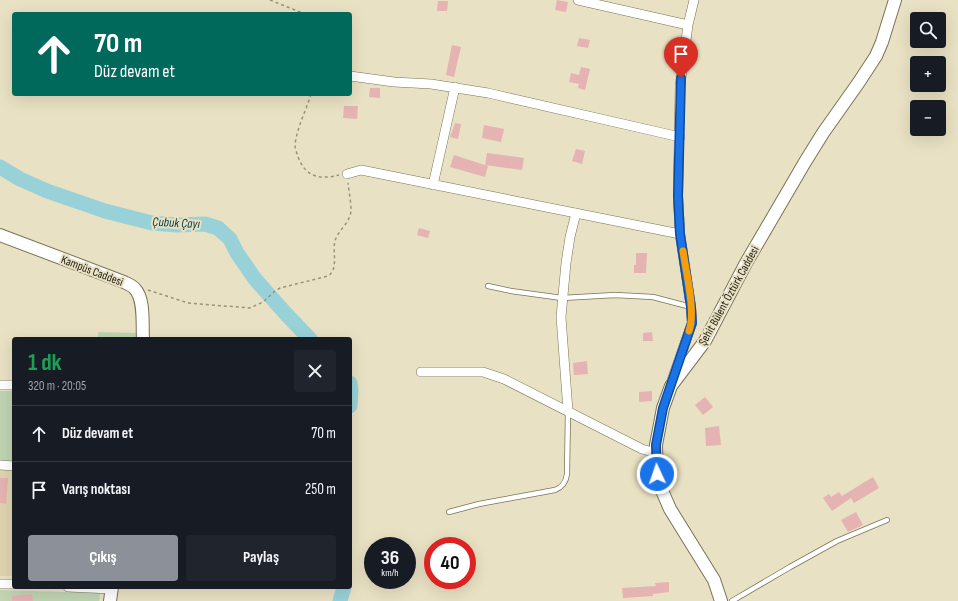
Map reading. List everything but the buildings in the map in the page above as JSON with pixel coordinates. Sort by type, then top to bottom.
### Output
[{"type":"street","points":[[578,0],[688,25]]},
{"type":"street","points":[[671,386],[692,323],[680,234],[678,196],[680,86],[688,25],[694,0]]},
{"type":"street","name":"Şehit Bülent Öztürk Caddesi","points":[[722,601],[714,580],[688,539],[660,486],[657,474],[656,453],[660,419],[671,386],[705,341],[746,263],[805,162],[823,133],[872,63],[882,42],[895,0]]},
{"type":"street","points":[[352,76],[394,82],[431,84],[488,93],[680,137]]},
{"type":"street","points":[[433,184],[455,87]]},
{"type":"street","points":[[347,174],[361,170],[680,234]]},
{"type":"street","points":[[568,411],[561,317],[570,237],[576,213]]},
{"type":"street","name":"Kampüs Caddesi","points":[[0,235],[124,282],[135,288],[139,295],[141,304],[143,337]]},
{"type":"street","points":[[421,372],[483,372],[504,379],[642,449],[656,453]]},
{"type":"street","points":[[0,385],[12,385]]},
{"type":"street","points":[[0,465],[12,466]]},
{"type":"street","points":[[0,584],[12,584]]},
{"type":"street","points":[[85,589],[111,592]]},
{"type":"lane","points":[[488,286],[511,291],[562,298],[615,295],[653,297],[691,307]]},
{"type":"lane","points":[[449,512],[479,504],[555,490],[562,486],[565,482],[567,474],[568,411]]},
{"type":"lane","points":[[732,601],[837,541],[887,520]]},
{"type":"path","points":[[270,0],[300,12]]},
{"type":"path","points":[[136,291],[143,289],[188,303],[250,308],[266,300],[275,291],[328,276],[333,271],[336,240],[348,221],[351,212],[347,174],[328,178],[318,177],[308,172],[300,161],[295,147],[300,123],[310,96]]},
{"type":"shaded area","points":[[0,469],[12,470],[12,576],[0,576]]},
{"type":"green space","points":[[98,332],[136,333],[136,337],[98,337]]},
{"type":"green space","points":[[0,391],[12,391],[12,462],[0,461]]},
{"type":"green space","points":[[0,590],[100,593],[99,601],[0,601]]},
{"type":"waterway","name":"Çubuk Çayı","points":[[0,167],[20,179],[47,191],[105,211],[152,223],[177,225],[205,224],[218,228],[230,239],[237,253],[255,279],[308,337]]},
{"type":"waterway","name":"Çubuk Çayı","points":[[340,601],[343,589]]},
{"type":"slow traffic","points":[[683,251],[691,307],[692,323],[689,331]]},
{"type":"route","points":[[657,474],[656,445],[663,408],[692,323],[680,234],[678,196],[681,78]]}]
